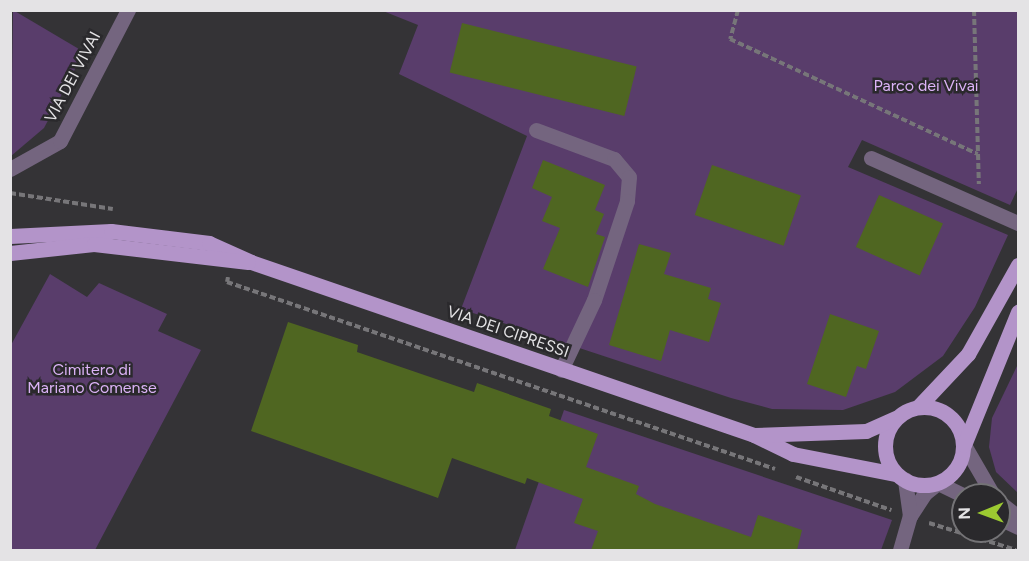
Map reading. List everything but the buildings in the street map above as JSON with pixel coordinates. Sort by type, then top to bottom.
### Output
[{"type":"main road","name":"VIA DEI CIPRESSI","points":[[10,236],[143,232],[209,243],[251,262],[754,435],[804,457],[900,477]]},
{"type":"main road","name":"VIA DEI CIPRESSI","points":[[10,253],[94,244],[229,262],[251,262]]},
{"type":"main road","points":[[1018,265],[968,354],[918,407],[896,418],[885,442],[888,461],[900,477],[925,486],[938,483],[957,468],[964,445],[1018,312]]},
{"type":"main road","points":[[918,407],[948,414],[959,427],[964,445]]},
{"type":"main road","name":"VIA DEI CIPRESSI","points":[[754,435],[866,431],[896,418]]},
{"type":"street","name":"VIA DEI VIVAI","points":[[10,169],[60,141],[128,10]]},
{"type":"street","points":[[536,130],[614,159],[629,177],[627,201],[594,300],[561,370]]},
{"type":"street","points":[[872,158],[1018,223]]},
{"type":"street","points":[[964,445],[986,483]]},
{"type":"street","points":[[900,477],[910,516]]},
{"type":"street","points":[[900,550],[910,516],[925,493],[938,483],[951,489]]},
{"type":"path","points":[[738,10],[730,39],[978,154]]},
{"type":"path","points":[[974,10],[979,206]]},
{"type":"path","points":[[10,193],[116,210]]},
{"type":"path","points":[[229,262],[227,282],[910,516],[1016,550]]},
{"type":"green space","points":[[13,10],[84,52],[44,128],[11,156]]},
{"type":"green space","name":"Parco dei Vivai","points":[[383,11],[1018,11],[1018,188],[1010,205],[862,140],[848,167],[1008,235],[975,307],[943,356],[895,392],[843,410],[772,409],[731,398],[461,309],[527,136],[399,74],[418,25]]},
{"type":"green space","name":"Cimitero di Mariano Comense","points":[[50,274],[87,297],[99,283],[167,314],[158,331],[201,350],[95,550],[11,550],[11,345]]},
{"type":"green space","points":[[1018,364],[1018,493],[1011,486],[1011,483],[1008,483],[996,472],[989,447],[992,418]]},
{"type":"green space","points":[[564,410],[892,520],[881,550],[515,550]]}]
